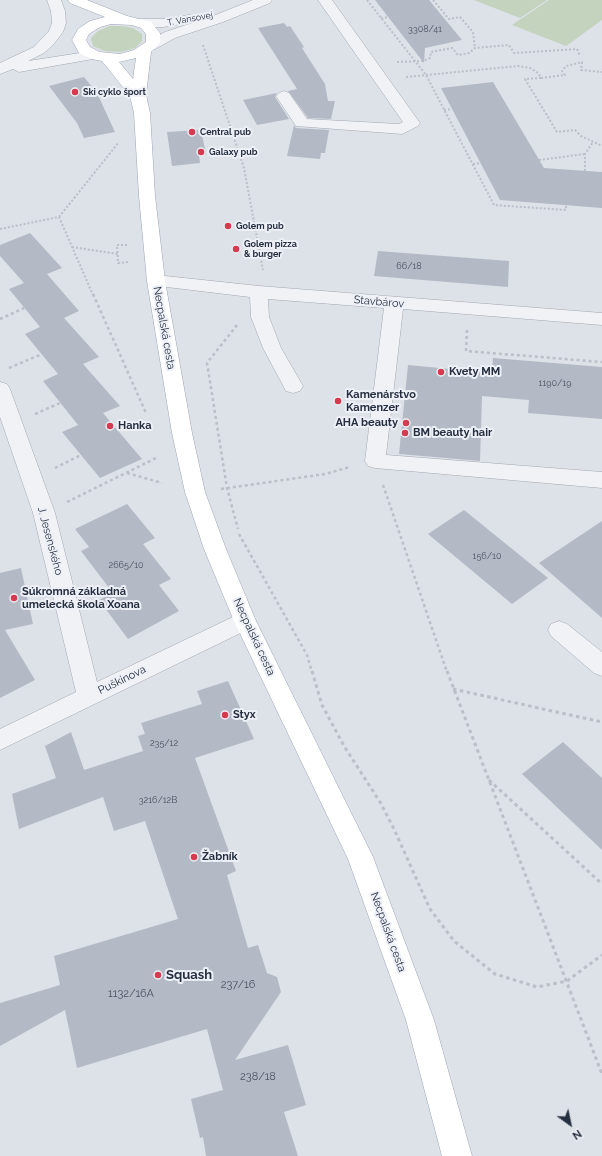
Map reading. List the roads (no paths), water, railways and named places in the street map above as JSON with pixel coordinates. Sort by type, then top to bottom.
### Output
[{"type":"main road","points":[[68,0],[90,26]]},
{"type":"main road","points":[[75,0],[123,20]]},
{"type":"main road","points":[[79,40],[83,32],[90,26],[105,21],[123,20],[141,23]]},
{"type":"main road","name":"Necpalská cesta","points":[[141,23],[154,33],[154,40],[147,49],[138,95],[142,113],[147,196],[156,281],[182,433],[195,492],[215,549],[245,621],[360,857],[420,1020],[456,1156]]},
{"type":"main road","name":"Necpalská cesta","points":[[79,40],[84,50],[100,56],[138,95]]},
{"type":"main road","points":[[100,56],[127,57],[147,49]]},
{"type":"street","points":[[0,70],[39,50],[56,32],[59,23],[58,11],[54,0]]},
{"type":"street","name":"T. Vansovej","points":[[147,49],[170,35],[218,19],[265,0]]},
{"type":"street","points":[[284,96],[302,124],[402,129],[412,123],[326,0]]},
{"type":"street","name":"T. Vansovej","points":[[141,23],[163,23],[238,10]]},
{"type":"street","points":[[28,65],[79,40]]},
{"type":"street","points":[[0,70],[100,56]]},
{"type":"street","name":"Stavbárov","points":[[156,281],[394,304],[602,320]]},
{"type":"street","points":[[259,292],[260,318],[272,348],[293,386]]},
{"type":"street","points":[[394,304],[375,461],[602,480]]},
{"type":"street","name":"J. Jesenského","points":[[0,389],[44,513],[89,695]]},
{"type":"street","name":"Puškinova","points":[[0,740],[89,695],[245,621]]},
{"type":"street","points":[[559,630],[602,666]]},
{"type":"place","name":"Ski cyklo šport","points":[[75,92]]},
{"type":"place","name":"Central pub","points":[[192,132]]},
{"type":"place","name":"Galaxy pub","points":[[201,152]]},
{"type":"place","name":"Golem pub","points":[[228,226]]},
{"type":"place","name":"Golem pizza & burger","points":[[236,249]]},
{"type":"place","name":"Kvety MM","points":[[441,372]]},
{"type":"place","name":"Kamenárstvo Kamenzer","points":[[338,401]]},
{"type":"place","name":"AHA beauty","points":[[406,423]]},
{"type":"place","name":"Hanka","points":[[110,426]]},
{"type":"place","name":"BM beauty hair","points":[[405,433]]},
{"type":"place","name":"Súkromná základná umelecká škola Xoana","points":[[14,598]]},
{"type":"place","name":"Styx","points":[[225,715]]},
{"type":"place","name":"Žabník","points":[[194,857]]},
{"type":"place","name":"Squash","points":[[158,975]]}]
